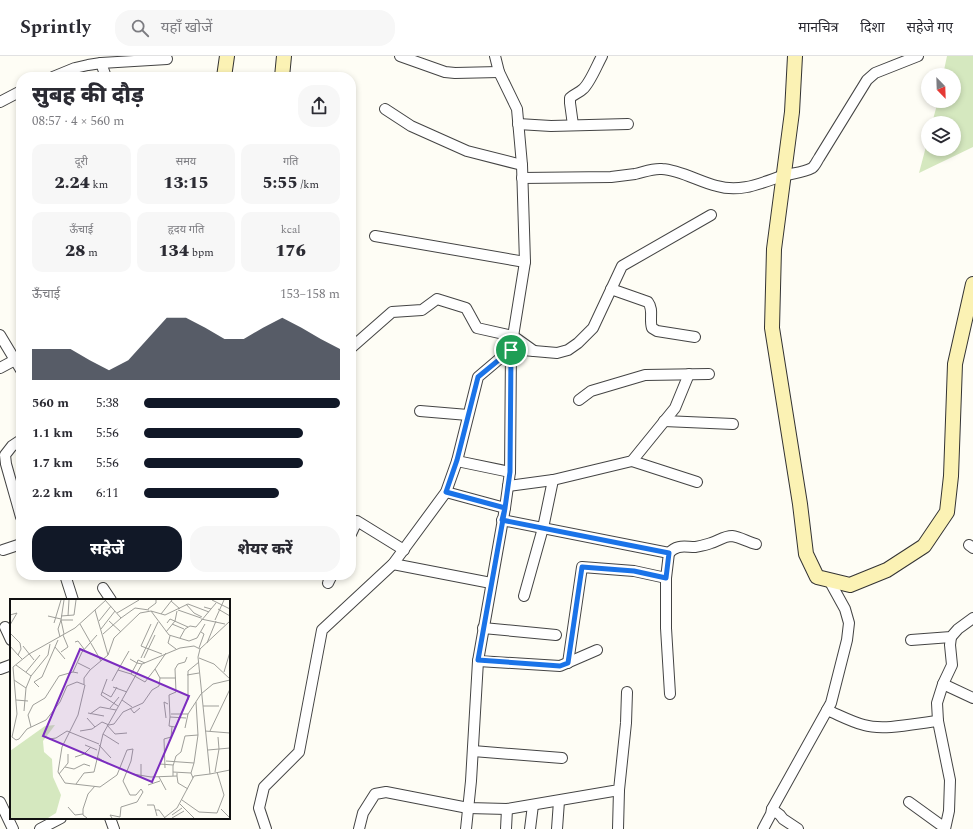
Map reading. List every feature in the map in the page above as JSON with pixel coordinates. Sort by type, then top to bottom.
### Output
[{"type":"street","points":[[225,72],[227,56]]},
{"type":"street","points":[[282,72],[284,56]]},
{"type":"street","points":[[400,56],[445,72],[499,72]]},
{"type":"street","points":[[466,829],[471,781],[478,660],[510,472],[511,350],[525,262],[522,165],[517,108],[499,72],[495,56]]},
{"type":"street","points":[[573,125],[570,98],[573,94],[584,89],[602,56]]},
{"type":"street","points":[[795,56],[792,112],[774,249],[772,328],[800,504],[806,554],[816,577],[850,585],[887,570],[924,546],[948,512],[952,476],[955,364],[973,284]]},
{"type":"street","points":[[522,178],[611,177],[662,169],[674,171],[718,187],[739,188],[805,171],[813,167],[867,80],[875,73],[918,56]]},
{"type":"street","points":[[65,72],[75,68],[101,63],[167,59]]},
{"type":"street","points":[[101,63],[104,72]]},
{"type":"street","points":[[0,102],[16,94]]},
{"type":"street","points":[[386,109],[411,126],[467,151],[522,165]]},
{"type":"street","points":[[518,124],[551,126],[628,124]]},
{"type":"street","points":[[266,829],[259,808],[264,787],[299,752],[322,630],[393,564],[446,492],[457,460],[478,377],[511,350],[557,352],[568,350],[578,343],[593,328],[622,266],[711,215]]},
{"type":"street","points":[[375,236],[525,262]]},
{"type":"street","points":[[611,289],[648,302],[652,312],[652,328],[657,331],[695,337]]},
{"type":"street","points":[[356,344],[392,312],[422,310],[437,299],[466,308],[477,328],[513,336],[534,351]]},
{"type":"street","points":[[0,335],[15,360],[0,368]]},
{"type":"street","points":[[632,461],[675,408],[689,374]]},
{"type":"street","points":[[579,400],[591,391],[645,375],[709,374]]},
{"type":"street","points":[[420,411],[468,415]]},
{"type":"street","points":[[664,421],[733,424]]},
{"type":"street","points":[[16,443],[5,455],[16,499]]},
{"type":"street","points":[[457,460],[510,472]]},
{"type":"street","points":[[508,486],[553,480],[632,461],[697,482]]},
{"type":"street","points":[[524,596],[543,528],[553,480]]},
{"type":"street","points":[[446,492],[505,508]]},
{"type":"street","points":[[502,520],[669,553]]},
{"type":"street","points":[[356,523],[357,521],[404,550]]},
{"type":"street","points":[[670,694],[666,628],[666,578],[669,553],[678,547],[703,545],[731,536],[756,544]]},
{"type":"street","points":[[3,550],[16,546]]},
{"type":"street","points":[[393,564],[491,583]]},
{"type":"street","points":[[568,663],[582,567],[634,571],[666,578]]},
{"type":"street","points":[[67,580],[73,599]]},
{"type":"street","points":[[762,829],[831,703],[847,640],[849,623],[845,609],[829,580]]},
{"type":"street","points":[[104,588],[110,599]]},
{"type":"street","points":[[909,802],[945,829],[949,811],[950,780],[938,720],[937,703],[943,684],[952,665],[950,645],[951,637],[973,618]]},
{"type":"street","points":[[5,627],[10,638]]},
{"type":"street","points":[[483,628],[556,635]]},
{"type":"street","points":[[911,640],[951,637]]},
{"type":"street","points":[[478,660],[560,666],[597,650]]},
{"type":"street","points":[[0,669],[10,665]]},
{"type":"street","points":[[943,684],[973,698]]},
{"type":"street","points":[[618,829],[619,790],[626,723],[626,692]]},
{"type":"street","points":[[827,710],[865,726],[877,728],[938,720]]},
{"type":"street","points":[[473,751],[562,758]]},
{"type":"street","points":[[359,829],[363,813],[375,794],[386,792],[468,808],[507,809],[619,790]]},
{"type":"street","points":[[557,829],[559,800]]},
{"type":"street","points":[[0,802],[13,829]]},
{"type":"street","points":[[530,829],[533,805]]},
{"type":"street","points":[[506,829],[507,809]]},
{"type":"street","points":[[772,809],[783,819],[798,829]]},
{"type":"street","points":[[40,829],[59,819]]},
{"type":"street","points":[[110,819],[114,829]]},
{"type":"green space","points":[[947,56],[973,56],[973,147],[961,153],[961,116],[934,116],[936,108],[961,108],[961,68],[944,68]]},
{"type":"green space","points":[[924,156],[954,156],[919,173]]},
{"type":"route","points":[[511,350],[478,377],[457,460],[446,492],[505,508],[502,520],[669,553],[666,578],[634,571],[582,567],[568,663],[560,666],[478,660],[502,520],[505,508],[510,472],[511,350]]}]
